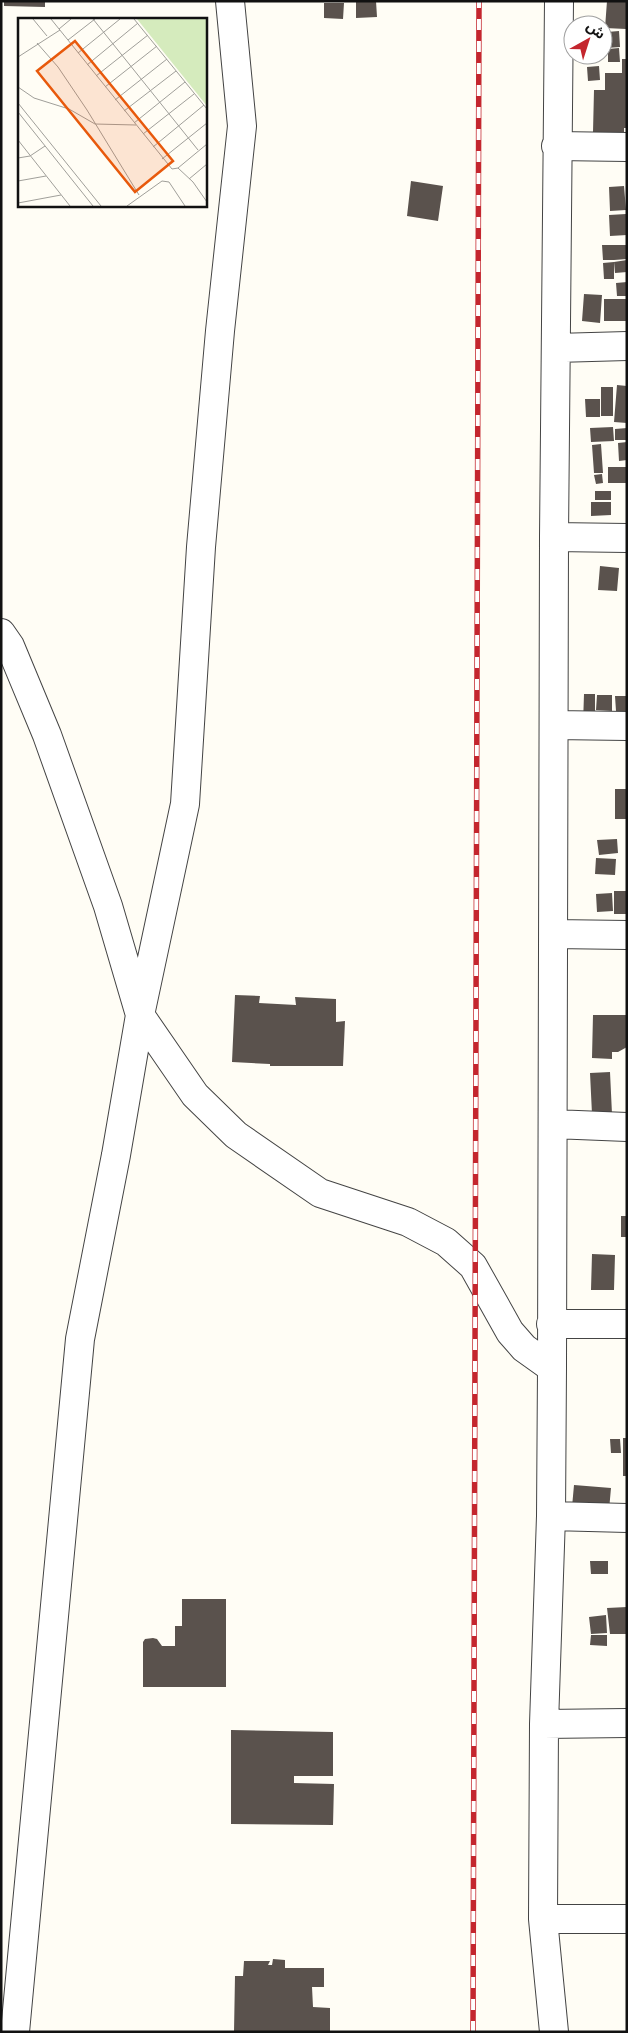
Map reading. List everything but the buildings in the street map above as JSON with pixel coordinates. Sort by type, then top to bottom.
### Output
[{"type":"street","points":[[15,2032],[80,1340],[116,1155],[140,1015],[185,804],[201,547],[220,331],[242,126],[230,1]]},
{"type":"street","points":[[554,2032],[543,1919],[544,1724],[552,1368],[554,537],[558,1]]},
{"type":"street","points":[[556,146],[627,147]]},
{"type":"street","points":[[556,348],[627,346]]},
{"type":"street","points":[[554,537],[627,538]]},
{"type":"street","points":[[1,633],[10,646],[47,735],[108,906],[140,1015],[196,1094],[236,1135],[320,1192],[408,1222],[446,1242],[473,1266],[510,1332],[524,1348],[552,1368]]},
{"type":"street","points":[[555,725],[627,726]]},
{"type":"street","points":[[554,934],[627,935]]},
{"type":"street","points":[[553,1124],[627,1127]]},
{"type":"street","points":[[551,1324],[627,1324]]},
{"type":"street","points":[[550,1516],[627,1518]]},
{"type":"street","points":[[544,1724],[627,1723]]},
{"type":"street","points":[[543,1919],[627,1920]]},
{"type":"railway","points":[[473,2032],[479,1]]}]
